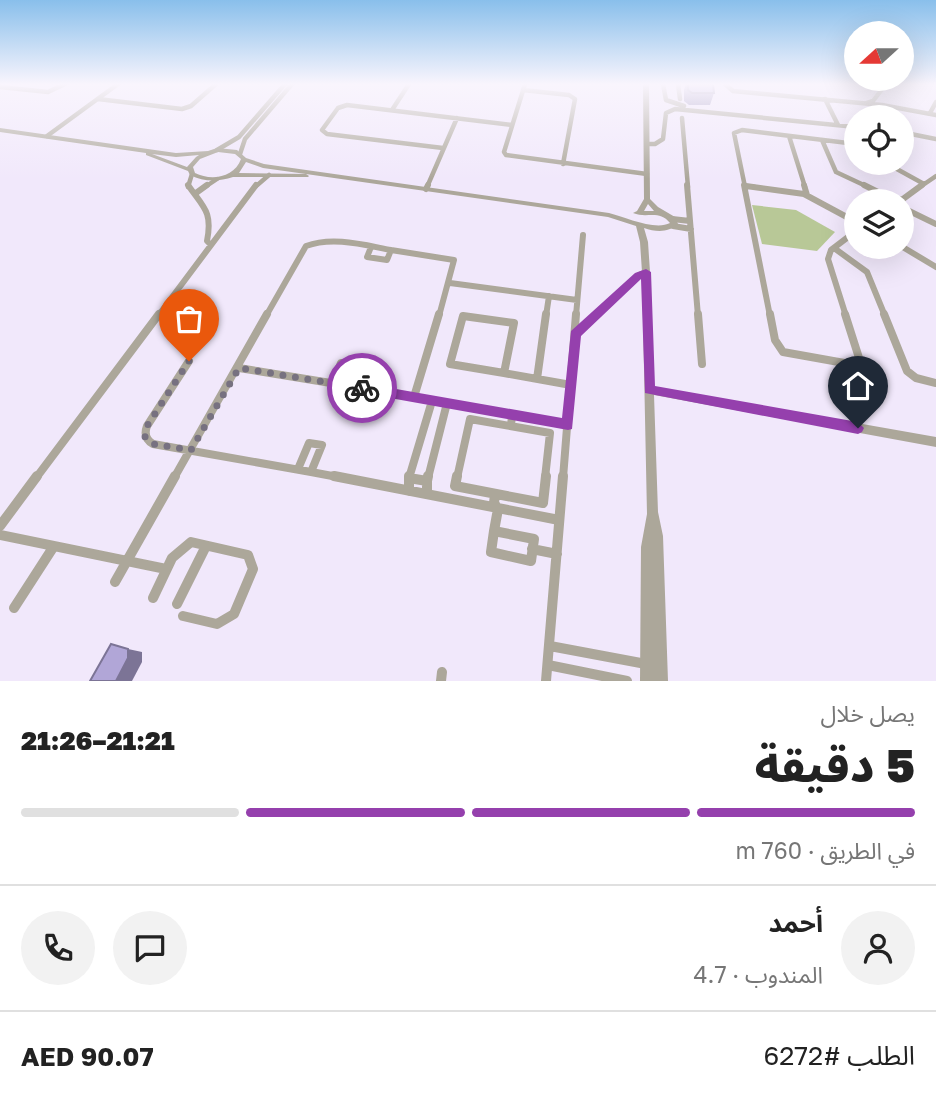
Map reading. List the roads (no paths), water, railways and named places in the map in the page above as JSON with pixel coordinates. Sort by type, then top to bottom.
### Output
[{"type":"street","points":[[47,136],[75,116]]},
{"type":"street","points":[[0,130],[181,155],[217,150],[239,137],[257,116]]},
{"type":"street","points":[[228,176],[241,168],[245,139],[265,116]]},
{"type":"street","points":[[334,116],[322,131],[327,134],[443,148]]},
{"type":"street","points":[[439,116],[512,125]]},
{"type":"street","points":[[515,116],[504,152],[506,155],[647,174]]},
{"type":"street","points":[[563,164],[572,116]]},
{"type":"street","points":[[647,116],[647,200],[632,218],[637,224],[644,246],[646,272],[652,512],[647,547],[647,681]]},
{"type":"street","points":[[647,144],[657,143],[664,137],[666,116]]},
{"type":"street","points":[[751,116],[844,125]]},
{"type":"street","points":[[832,116],[836,124]]},
{"type":"street","points":[[426,189],[457,118]]},
{"type":"street","points":[[682,118],[702,364]]},
{"type":"street","points":[[844,143],[748,132],[738,134],[736,138],[776,344],[783,352],[837,360],[850,365],[858,362],[860,356],[828,260],[834,248],[844,240]]},
{"type":"street","points":[[914,135],[936,139]]},
{"type":"street","points":[[789,136],[807,195]]},
{"type":"street","points":[[822,140],[834,171],[869,189]]},
{"type":"street","points":[[141,150],[199,178],[217,179]]},
{"type":"street","points":[[217,150],[228,150],[263,166],[609,215],[662,229]]},
{"type":"street","points":[[207,153],[194,161],[188,187],[196,193],[208,211],[210,222],[207,241],[211,245]]},
{"type":"street","points":[[196,193],[217,179],[228,176],[247,174],[290,177],[318,174]]},
{"type":"street","points":[[908,175],[924,184]]},
{"type":"street","points":[[0,526],[257,184],[269,176]]},
{"type":"street","points":[[914,191],[936,176]]},
{"type":"street","points":[[746,186],[807,195],[844,215]]},
{"type":"street","points":[[647,200],[673,223]]},
{"type":"street","points":[[609,215],[662,213]]},
{"type":"street","points":[[914,213],[936,224]]},
{"type":"street","points":[[644,246],[649,238],[673,223],[691,225]]},
{"type":"street","points":[[546,681],[583,235]]},
{"type":"street","points":[[115,582],[306,246],[321,241],[452,258],[455,264],[450,283],[414,397]]},
{"type":"street","points":[[834,248],[867,272],[907,371],[916,378],[936,383]]},
{"type":"street","points":[[914,254],[936,267]]},
{"type":"street","points":[[575,334],[639,275],[646,272]]},
{"type":"street","points":[[450,283],[578,300]]},
{"type":"street","points":[[537,379],[549,296]]},
{"type":"street","points":[[504,373],[514,323],[463,316],[450,364],[571,385]]},
{"type":"street","points":[[189,361],[147,426],[145,434],[147,440],[153,444],[298,469],[559,520]]},
{"type":"street","points":[[333,383],[341,363],[351,364],[343,385]]},
{"type":"street","points":[[239,368],[568,425]]},
{"type":"street","points":[[649,390],[936,442]]},
{"type":"street","points":[[409,491],[409,478],[432,401]]},
{"type":"street","points":[[427,495],[427,481],[447,404]]},
{"type":"street","points":[[429,412],[444,415]]},
{"type":"street","points":[[511,426],[512,415]]},
{"type":"street","points":[[470,419],[511,426],[550,433],[543,503],[455,486],[470,419]]},
{"type":"street","points":[[298,469],[309,443],[322,445],[311,472]]},
{"type":"street","points":[[409,478],[427,481]]},
{"type":"street","points":[[494,531],[534,538],[531,561],[491,552],[494,531],[498,509],[494,503],[495,494]]},
{"type":"street","points":[[652,512],[657,536],[661,681]]},
{"type":"street","points":[[0,535],[166,569]]},
{"type":"street","points":[[153,598],[172,557],[183,545],[191,542],[248,555],[253,569],[234,614],[217,624],[183,615]]},
{"type":"street","points":[[177,604],[205,545]]},
{"type":"street","points":[[14,608],[54,546]]},
{"type":"street","points":[[532,550],[557,554]]},
{"type":"street","points":[[550,646],[646,664]]},
{"type":"street","points":[[548,665],[627,681]]}]
